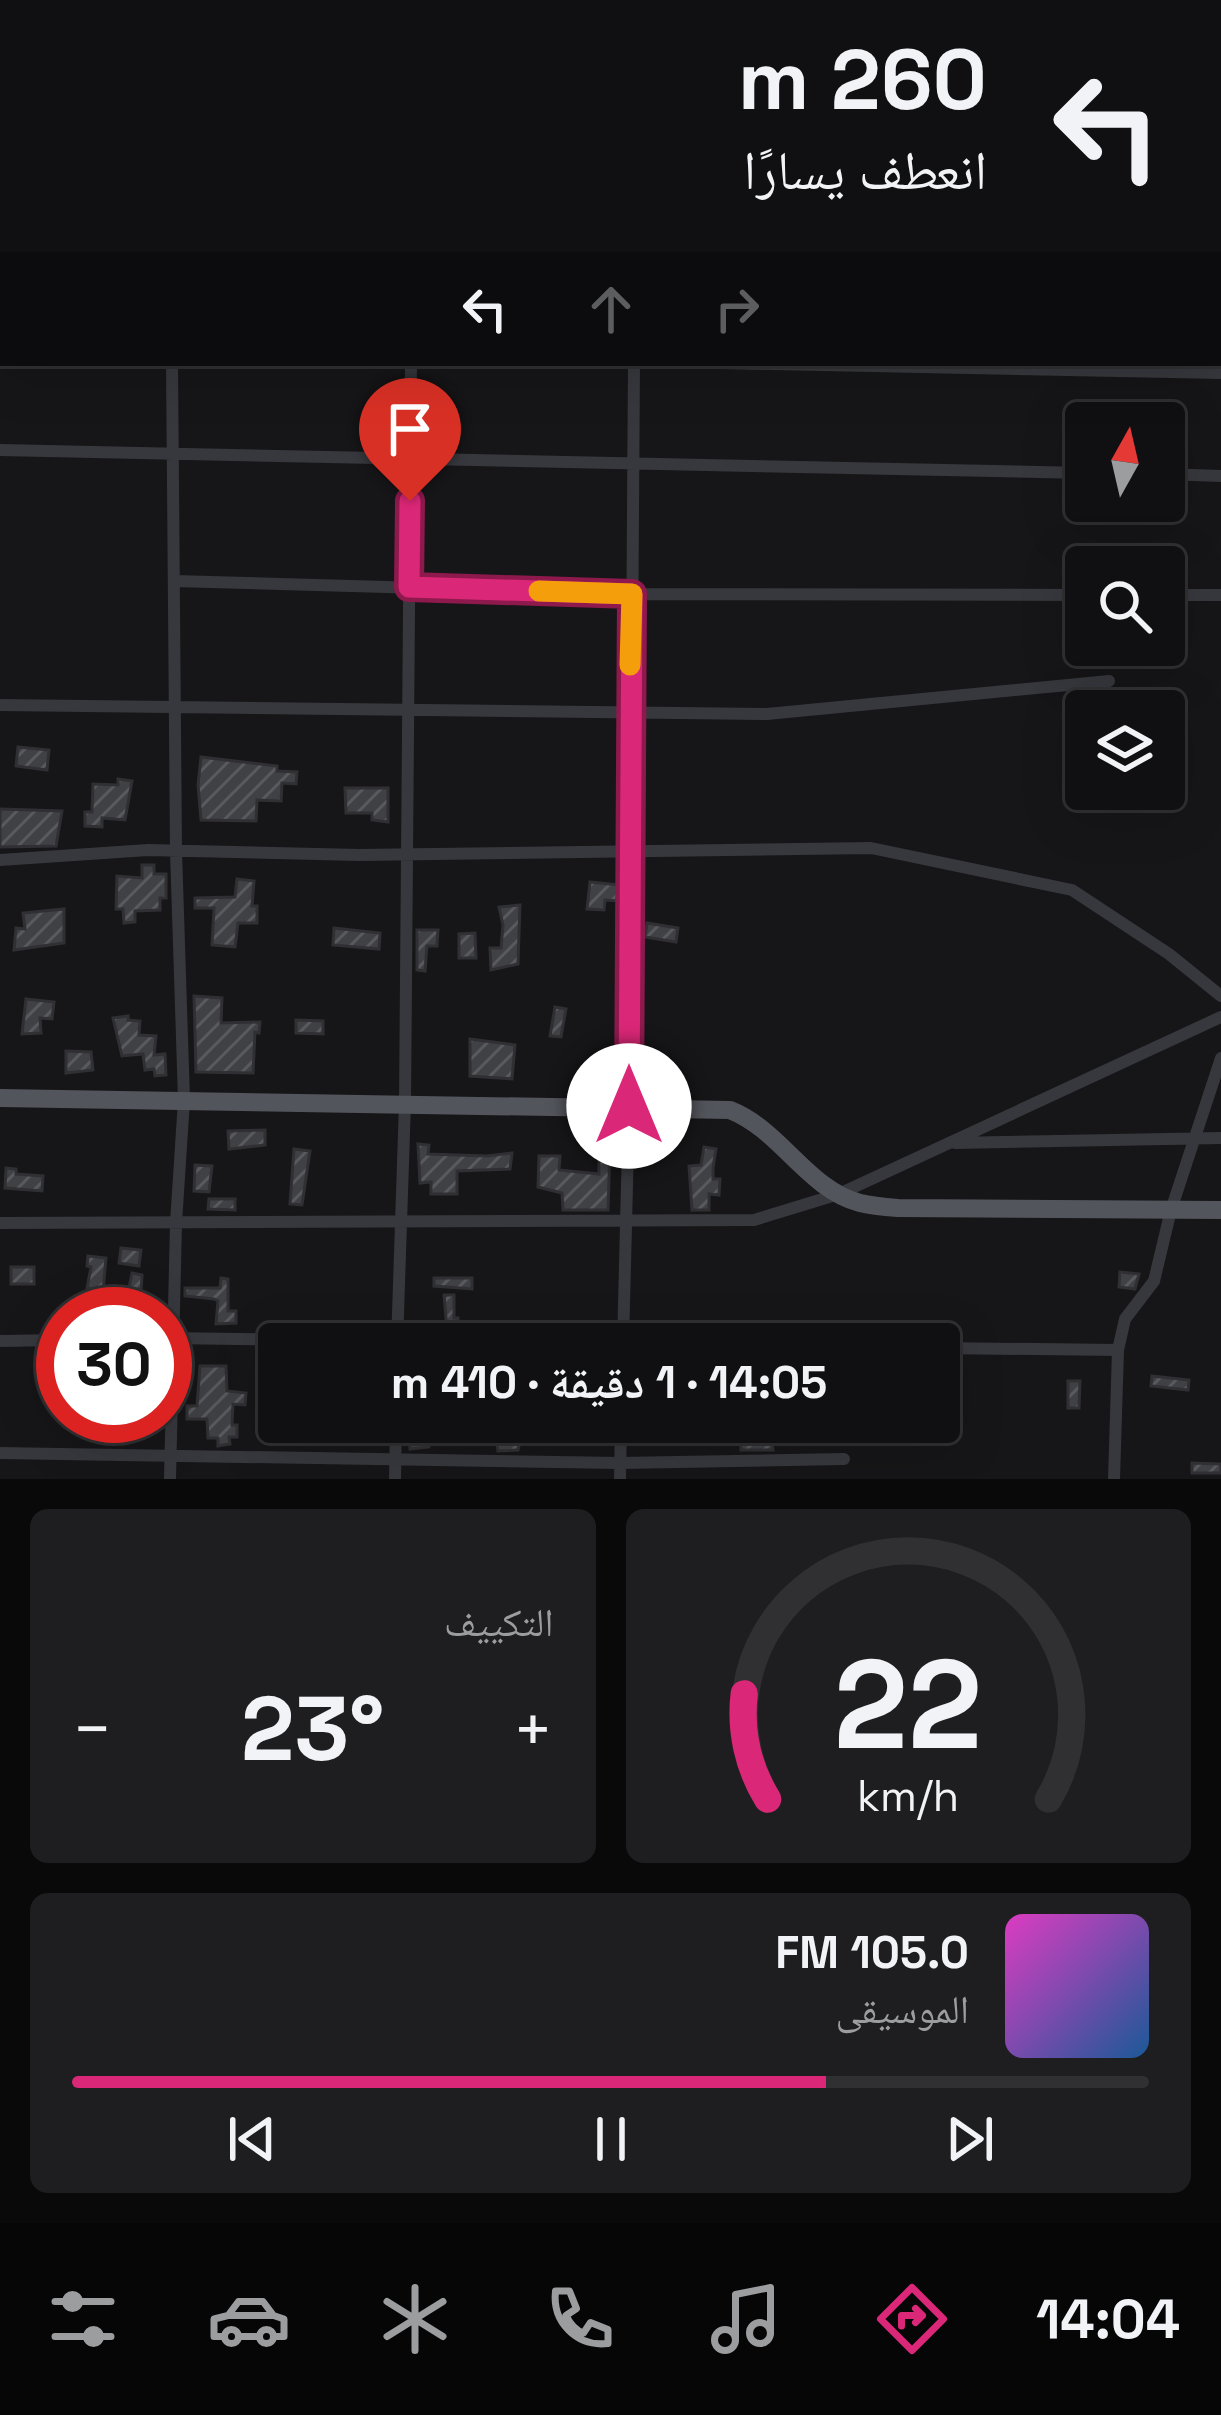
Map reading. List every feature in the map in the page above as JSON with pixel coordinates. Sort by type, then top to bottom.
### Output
[{"type":"main road","points":[[0,1098],[730,1110],[750,1118],[839,1194],[859,1203],[898,1208],[1221,1210]]},
{"type":"street","points":[[172,366],[176,851],[184,1100],[172,1287]]},
{"type":"street","points":[[397,1323],[405,1103],[411,366]]},
{"type":"street","points":[[624,1323],[634,366]]},
{"type":"street","points":[[855,366],[1221,374]]},
{"type":"street","points":[[0,450],[1065,473]]},
{"type":"street","points":[[1185,475],[1221,476]]},
{"type":"street","points":[[174,581],[632,594],[1065,595]]},
{"type":"street","points":[[1185,595],[1221,595]]},
{"type":"street","points":[[0,706],[767,714],[1109,681]]},
{"type":"street","points":[[0,860],[176,851],[405,854],[871,848],[1072,890],[1169,954],[1221,996]]},
{"type":"street","points":[[0,1222],[754,1220],[839,1194],[1221,1016]]},
{"type":"street","points":[[1114,1479],[1118,1350],[1125,1319],[1154,1281],[1171,1210],[1221,1058]]},
{"type":"street","points":[[948,1143],[1221,1138]]},
{"type":"street","points":[[192,1338],[258,1339]]},
{"type":"street","points":[[0,1341],[36,1340]]},
{"type":"street","points":[[960,1348],[1118,1350]]},
{"type":"street","points":[[170,1443],[170,1479]]},
{"type":"street","points":[[394,1479],[395,1443]]},
{"type":"street","points":[[620,1443],[620,1479]]},
{"type":"street","points":[[0,1453],[620,1463],[844,1459]]},
{"type":"building","points":[[18,747],[49,750],[47,770],[16,766]]},
{"type":"building","points":[[201,757],[277,766],[277,771],[297,772],[296,784],[282,783],[281,801],[257,800],[256,821],[201,820]]},
{"type":"building","points":[[118,779],[132,781],[125,820],[102,818],[102,827],[85,826],[85,812],[92,812],[93,784],[118,785]]},
{"type":"building","points":[[345,788],[388,788],[388,822],[372,820],[372,813],[346,813]]},
{"type":"building","points":[[0,809],[62,811],[56,846],[0,847]]},
{"type":"building","points":[[142,865],[154,865],[154,874],[166,874],[166,898],[160,898],[160,910],[135,911],[135,922],[124,923],[123,909],[116,909],[117,876],[142,878]]},
{"type":"building","points":[[237,879],[254,881],[252,906],[257,906],[257,923],[238,923],[235,947],[212,945],[214,908],[195,908],[195,898],[235,897]]},
{"type":"building","points":[[590,882],[620,885],[619,901],[605,900],[604,910],[587,909]]},
{"type":"building","points":[[520,905],[518,964],[491,970],[490,948],[501,948],[499,907]]},
{"type":"building","points":[[64,909],[64,943],[14,950],[16,928],[25,929],[23,913]]},
{"type":"building","points":[[647,923],[678,928],[676,942],[645,937]]},
{"type":"building","points":[[334,928],[380,933],[379,949],[333,945]]},
{"type":"building","points":[[417,930],[438,930],[437,946],[427,946],[425,971],[417,970]]},
{"type":"building","points":[[475,933],[476,958],[459,958],[459,934]]},
{"type":"building","points":[[194,996],[222,998],[221,1023],[260,1022],[253,1073],[196,1072]]},
{"type":"building","points":[[26,999],[54,1002],[52,1019],[40,1018],[41,1033],[22,1034]]},
{"type":"building","points":[[555,1007],[566,1009],[561,1037],[550,1036]]},
{"type":"building","points":[[128,1016],[128,1020],[140,1021],[139,1035],[156,1036],[154,1055],[165,1054],[166,1075],[145,1070],[143,1054],[122,1056],[113,1018]]},
{"type":"building","points":[[296,1020],[323,1021],[323,1034],[296,1033]]},
{"type":"building","points":[[470,1039],[515,1045],[512,1079],[470,1076]]},
{"type":"building","points":[[66,1051],[91,1052],[93,1070],[66,1073]]},
{"type":"building","points":[[265,1130],[265,1145],[229,1149],[228,1131]]},
{"type":"building","points":[[418,1144],[429,1145],[428,1154],[512,1153],[510,1169],[457,1171],[457,1194],[431,1194],[431,1182],[420,1183]]},
{"type":"building","points":[[704,1147],[716,1149],[713,1179],[720,1179],[719,1195],[709,1194],[709,1210],[692,1210],[689,1166],[701,1165]]},
{"type":"building","points":[[599,1148],[610,1148],[608,1210],[563,1210],[562,1193],[538,1187],[539,1156],[560,1156],[559,1170],[599,1174]]},
{"type":"building","points":[[294,1149],[310,1151],[302,1205],[290,1204]]},
{"type":"building","points":[[195,1165],[212,1166],[209,1192],[194,1191]]},
{"type":"building","points":[[6,1168],[16,1169],[16,1174],[43,1176],[42,1191],[5,1188]]},
{"type":"building","points":[[209,1199],[235,1199],[235,1210],[208,1209]]},
{"type":"building","points":[[121,1248],[141,1250],[139,1266],[119,1263]]},
{"type":"building","points":[[88,1256],[106,1258],[103,1287],[87,1287],[91,1267]]},
{"type":"building","points":[[11,1267],[34,1267],[34,1284],[11,1284]]},
{"type":"building","points":[[1120,1272],[1139,1274],[1135,1289],[1119,1287]]},
{"type":"building","points":[[132,1273],[142,1275],[141,1287],[129,1287]]},
{"type":"building","points":[[221,1278],[228,1279],[228,1311],[236,1311],[236,1323],[216,1324],[218,1301],[192,1297],[192,1288],[220,1288]]},
{"type":"building","points":[[434,1278],[472,1278],[472,1289],[434,1286]]},
{"type":"building","points":[[444,1295],[454,1295],[454,1318],[458,1323],[446,1323]]},
{"type":"building","points":[[200,1366],[226,1366],[227,1391],[246,1393],[245,1405],[233,1404],[237,1437],[229,1437],[230,1444],[218,1446],[218,1438],[208,1438],[207,1419],[192,1419],[192,1406],[197,1406]]},
{"type":"building","points":[[1152,1376],[1189,1380],[1188,1390],[1151,1386]]},
{"type":"building","points":[[1068,1381],[1080,1381],[1079,1408],[1068,1408]]},
{"type":"building","points":[[410,1443],[429,1443],[429,1447],[410,1449]]},
{"type":"building","points":[[497,1443],[520,1443],[518,1450],[498,1451]]},
{"type":"building","points":[[741,1443],[772,1443],[773,1450],[741,1450]]},
{"type":"building","points":[[1192,1463],[1221,1464],[1221,1473],[1192,1473]]},
{"type":"slow traffic","points":[[539,591],[632,594],[630,665]]},
{"type":"route","points":[[410,501],[409,587],[632,594],[629,1106]]}]
